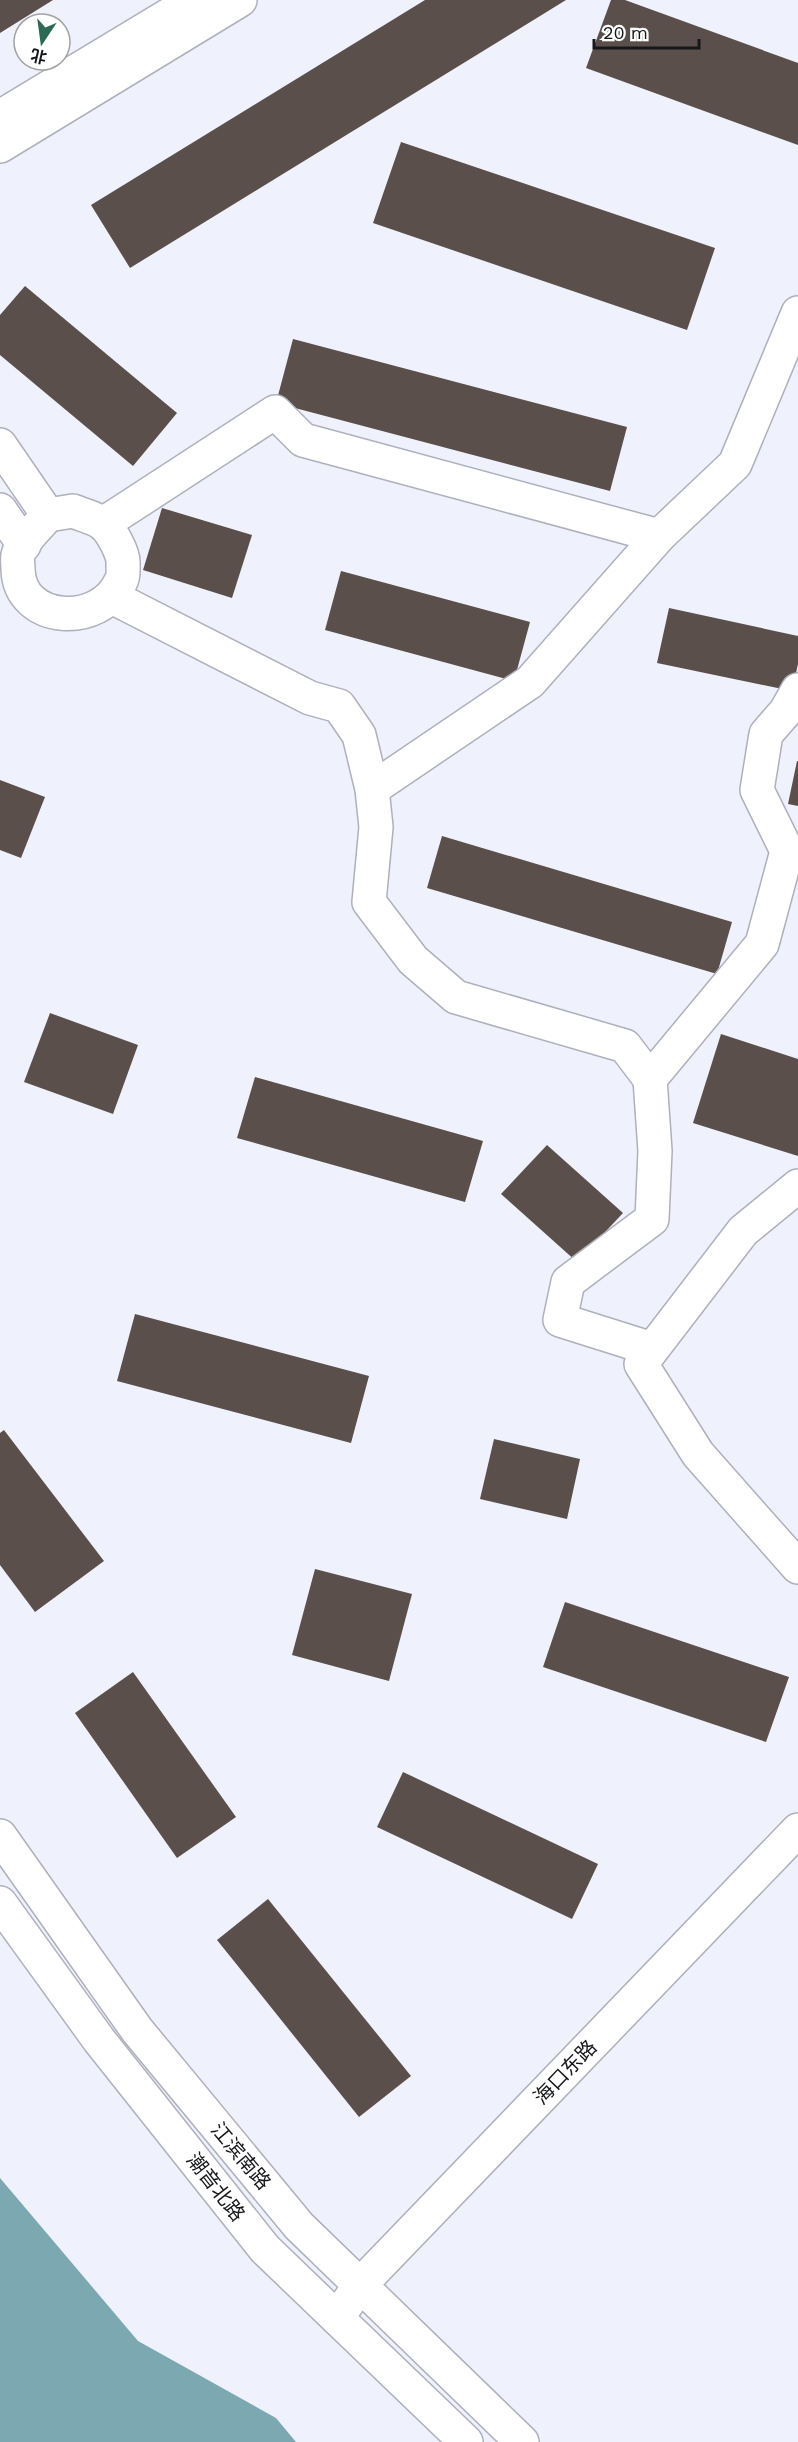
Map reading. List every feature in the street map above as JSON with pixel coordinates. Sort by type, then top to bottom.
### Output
[{"type":"street","points":[[0,117],[194,0]]},
{"type":"street","points":[[0,146],[240,0]]},
{"type":"street","points":[[372,789],[530,682],[659,536],[735,464],[798,313]]},
{"type":"street","points":[[103,524],[275,412],[303,440],[659,536]]},
{"type":"street","points":[[0,445],[48,515]]},
{"type":"street","points":[[0,510],[24,545]]},
{"type":"street","points":[[73,511],[103,524],[124,555],[122,580],[112,597],[97,609],[82,613],[55,613],[29,601],[18,579],[18,556],[48,515],[73,511]]},
{"type":"street","points":[[112,597],[310,698],[339,706],[359,735],[372,789],[376,827],[369,902],[413,960],[456,997],[625,1046],[650,1078],[655,1151],[652,1219],[568,1282],[560,1320],[652,1349]]},
{"type":"street","points":[[650,1078],[762,944],[787,851],[757,790],[766,735],[786,711],[798,690]]},
{"type":"street","points":[[798,1186],[743,1231],[640,1364],[698,1454],[798,1567]]},
{"type":"street","name":"海口东路","points":[[337,2318],[360,2285],[798,1830]]},
{"type":"street","name":"江滨南路","points":[[0,1836],[137,2030],[299,2226],[522,2442]]},
{"type":"street","name":"潮音北路","points":[[0,1903],[99,2040],[265,2249],[466,2442]]},
{"type":"water","points":[[0,2178],[138,2341],[276,2418],[296,2442],[0,2442]]},
{"type":"building","points":[[0,0],[53,0],[34,12],[12,12],[12,26],[0,33]]},
{"type":"building","points":[[425,0],[566,0],[130,268],[91,205]]},
{"type":"building","points":[[611,0],[625,0],[798,63],[798,145],[586,68]]},
{"type":"building","points":[[401,142],[715,248],[687,330],[373,223]]},
{"type":"building","points":[[25,286],[177,413],[133,466],[0,355],[0,315]]},
{"type":"building","points":[[293,339],[627,427],[610,491],[276,403]]},
{"type":"building","points":[[162,508],[252,535],[232,598],[143,570]]},
{"type":"building","points":[[341,571],[530,622],[514,681],[325,630]]},
{"type":"building","points":[[669,608],[798,636],[798,664],[792,691],[657,663]]},
{"type":"building","points":[[798,761],[798,806],[788,804]]},
{"type":"building","points":[[0,780],[45,797],[21,858],[0,850]]},
{"type":"building","points":[[442,836],[732,922],[717,974],[427,888]]},
{"type":"building","points":[[50,1013],[138,1045],[113,1114],[24,1082]]},
{"type":"building","points":[[721,1034],[798,1059],[798,1156],[693,1123]]},
{"type":"building","points":[[255,1077],[483,1141],[465,1202],[237,1138]]},
{"type":"building","points":[[547,1145],[623,1213],[577,1262],[501,1194]]},
{"type":"building","points":[[135,1314],[369,1376],[351,1443],[117,1381]]},
{"type":"building","points":[[4,1430],[104,1561],[35,1612],[0,1565],[0,1433]]},
{"type":"building","points":[[494,1439],[580,1459],[567,1519],[480,1499]]},
{"type":"building","points":[[315,1569],[412,1594],[389,1681],[292,1655]]},
{"type":"building","points":[[565,1602],[789,1677],[766,1742],[543,1667]]},
{"type":"building","points":[[133,1672],[236,1817],[177,1858],[75,1713]]},
{"type":"building","points":[[403,1772],[598,1864],[572,1919],[377,1827]]},
{"type":"building","points":[[268,1899],[411,2076],[359,2117],[217,1940]]}]
